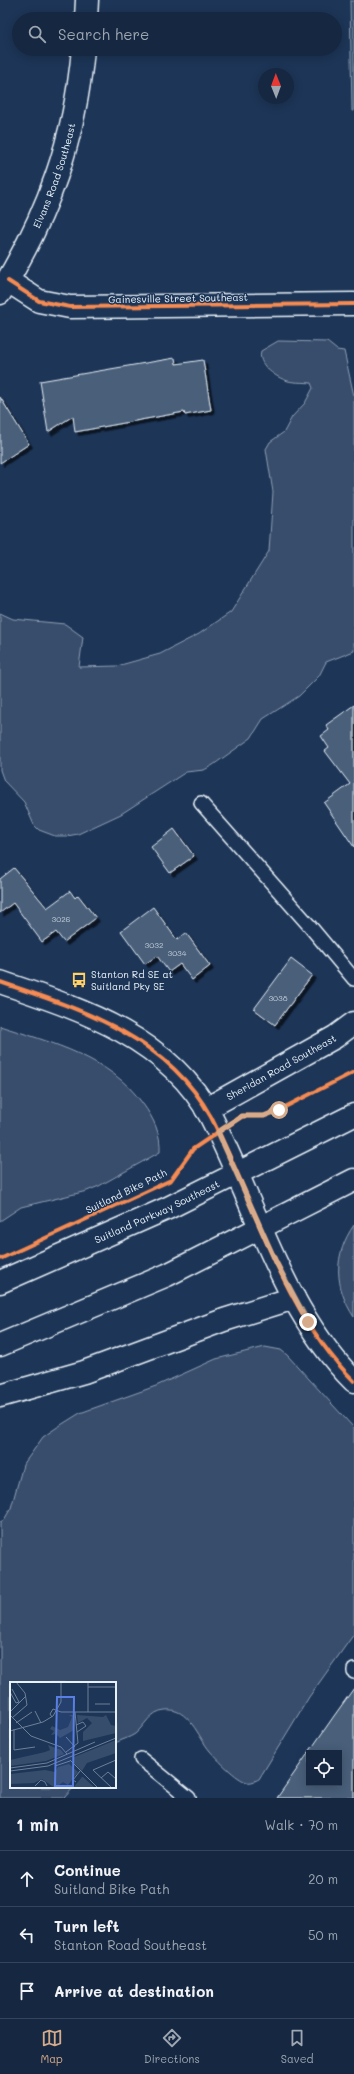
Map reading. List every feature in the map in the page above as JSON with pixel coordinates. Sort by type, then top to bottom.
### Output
[{"type":"main road","points":[[86,12],[87,0]]},
{"type":"main road","name":"Elvans Road Southeast","points":[[3,284],[40,220],[66,148],[77,105],[82,56]]},
{"type":"main road","name":"Gainesville Street Southeast","points":[[3,284],[39,301],[70,307],[354,304]]},
{"type":"main road","points":[[0,982],[71,1007],[129,1034],[150,1049],[178,1074],[206,1109],[294,1298],[323,1344],[354,1381]]},
{"type":"main road","name":"Sheridan Road Southeast","points":[[206,1109],[335,1037],[354,1023]]},
{"type":"main road","name":"Suitland Parkway Southeast","points":[[0,1282],[168,1208],[354,1115]]},
{"type":"main road","points":[[0,1345],[160,1278],[354,1180]]},
{"type":"main road","points":[[0,1396],[84,1372],[224,1320],[294,1298]]},
{"type":"lane","points":[[200,803],[308,924],[354,979]]},
{"type":"lane","points":[[141,1760],[189,1798]]},
{"type":"shaded area","points":[[350,1],[354,1],[354,111],[352,111]]},
{"type":"shaded area","points":[[278,341],[327,342],[337,350],[344,351],[354,396],[354,651],[326,662],[319,676],[299,696],[263,719],[251,738],[213,765],[204,770],[186,772],[121,814],[78,834],[55,836],[39,830],[34,825],[24,802],[4,781],[0,770],[0,613],[13,619],[65,624],[83,637],[79,667],[117,666],[160,654],[199,634],[231,612],[269,551],[273,492],[266,449],[270,442],[284,432],[292,417],[305,403],[313,388],[311,383],[291,382],[281,378],[267,369],[264,365],[260,356],[261,351]]},
{"type":"shaded area","points":[[0,1026],[79,1054],[114,1074],[130,1088],[150,1115],[158,1133],[160,1152],[99,1186],[87,1191],[21,1207],[0,1221]]},
{"type":"shaded area","points":[[354,1225],[354,1317],[347,1306],[340,1283],[339,1259],[347,1236]]},
{"type":"shaded area","points":[[265,1347],[281,1350],[354,1428],[354,1634],[309,1697],[259,1779],[250,1782],[243,1780],[227,1769],[210,1751],[187,1718],[173,1710],[165,1710],[155,1713],[148,1719],[139,1731],[130,1737],[116,1743],[116,1682],[10,1682],[10,1788],[73,1788],[64,1798],[0,1798],[0,1522],[4,1520],[11,1508],[23,1465],[43,1437],[80,1413],[156,1386],[216,1359]]},
{"type":"building","points":[[175,358],[176,364],[203,360],[211,410],[185,415],[184,412],[75,432],[73,416],[48,432],[40,381]]},
{"type":"building","points":[[0,397],[29,444],[0,463]]},
{"type":"building","points":[[354,705],[354,847],[324,803],[350,784],[325,751],[329,748],[321,736],[329,730],[326,725]]},
{"type":"building","points":[[174,829],[194,856],[170,873],[151,847]]},
{"type":"building","points":[[14,868],[47,908],[70,891],[75,898],[78,895],[96,918],[64,942],[56,932],[42,942],[13,903],[0,913],[0,879]]},
{"type":"building","points":[[153,907],[177,940],[186,933],[210,966],[192,980],[180,964],[169,972],[157,956],[145,964],[121,931]]},
{"type":"building","points":[[291,959],[312,975],[275,1025],[254,1009]]},
{"type":"building","points":[[354,1688],[354,1798],[277,1798],[306,1756],[306,1786],[342,1786],[342,1750],[310,1750]]},
{"type":"cycle path","points":[[8,281],[39,301],[70,307],[354,304]]},
{"type":"cycle path","points":[[0,982],[91,1015],[119,1030],[146,1046],[171,1066],[193,1089],[211,1117],[272,1255],[289,1289],[308,1322],[329,1353],[354,1381]]},
{"type":"cycle path","name":"Suitland Bike Path","points":[[0,1259],[171,1180],[193,1149],[242,1116],[264,1116],[354,1072]]},
{"type":"place","name":"Stanton Rd SE at Suitland Pky SE","points":[[79,980]]},
{"type":"route","points":[[279,1110],[264,1116],[242,1116],[218,1132],[285,1282],[308,1322]]}]
